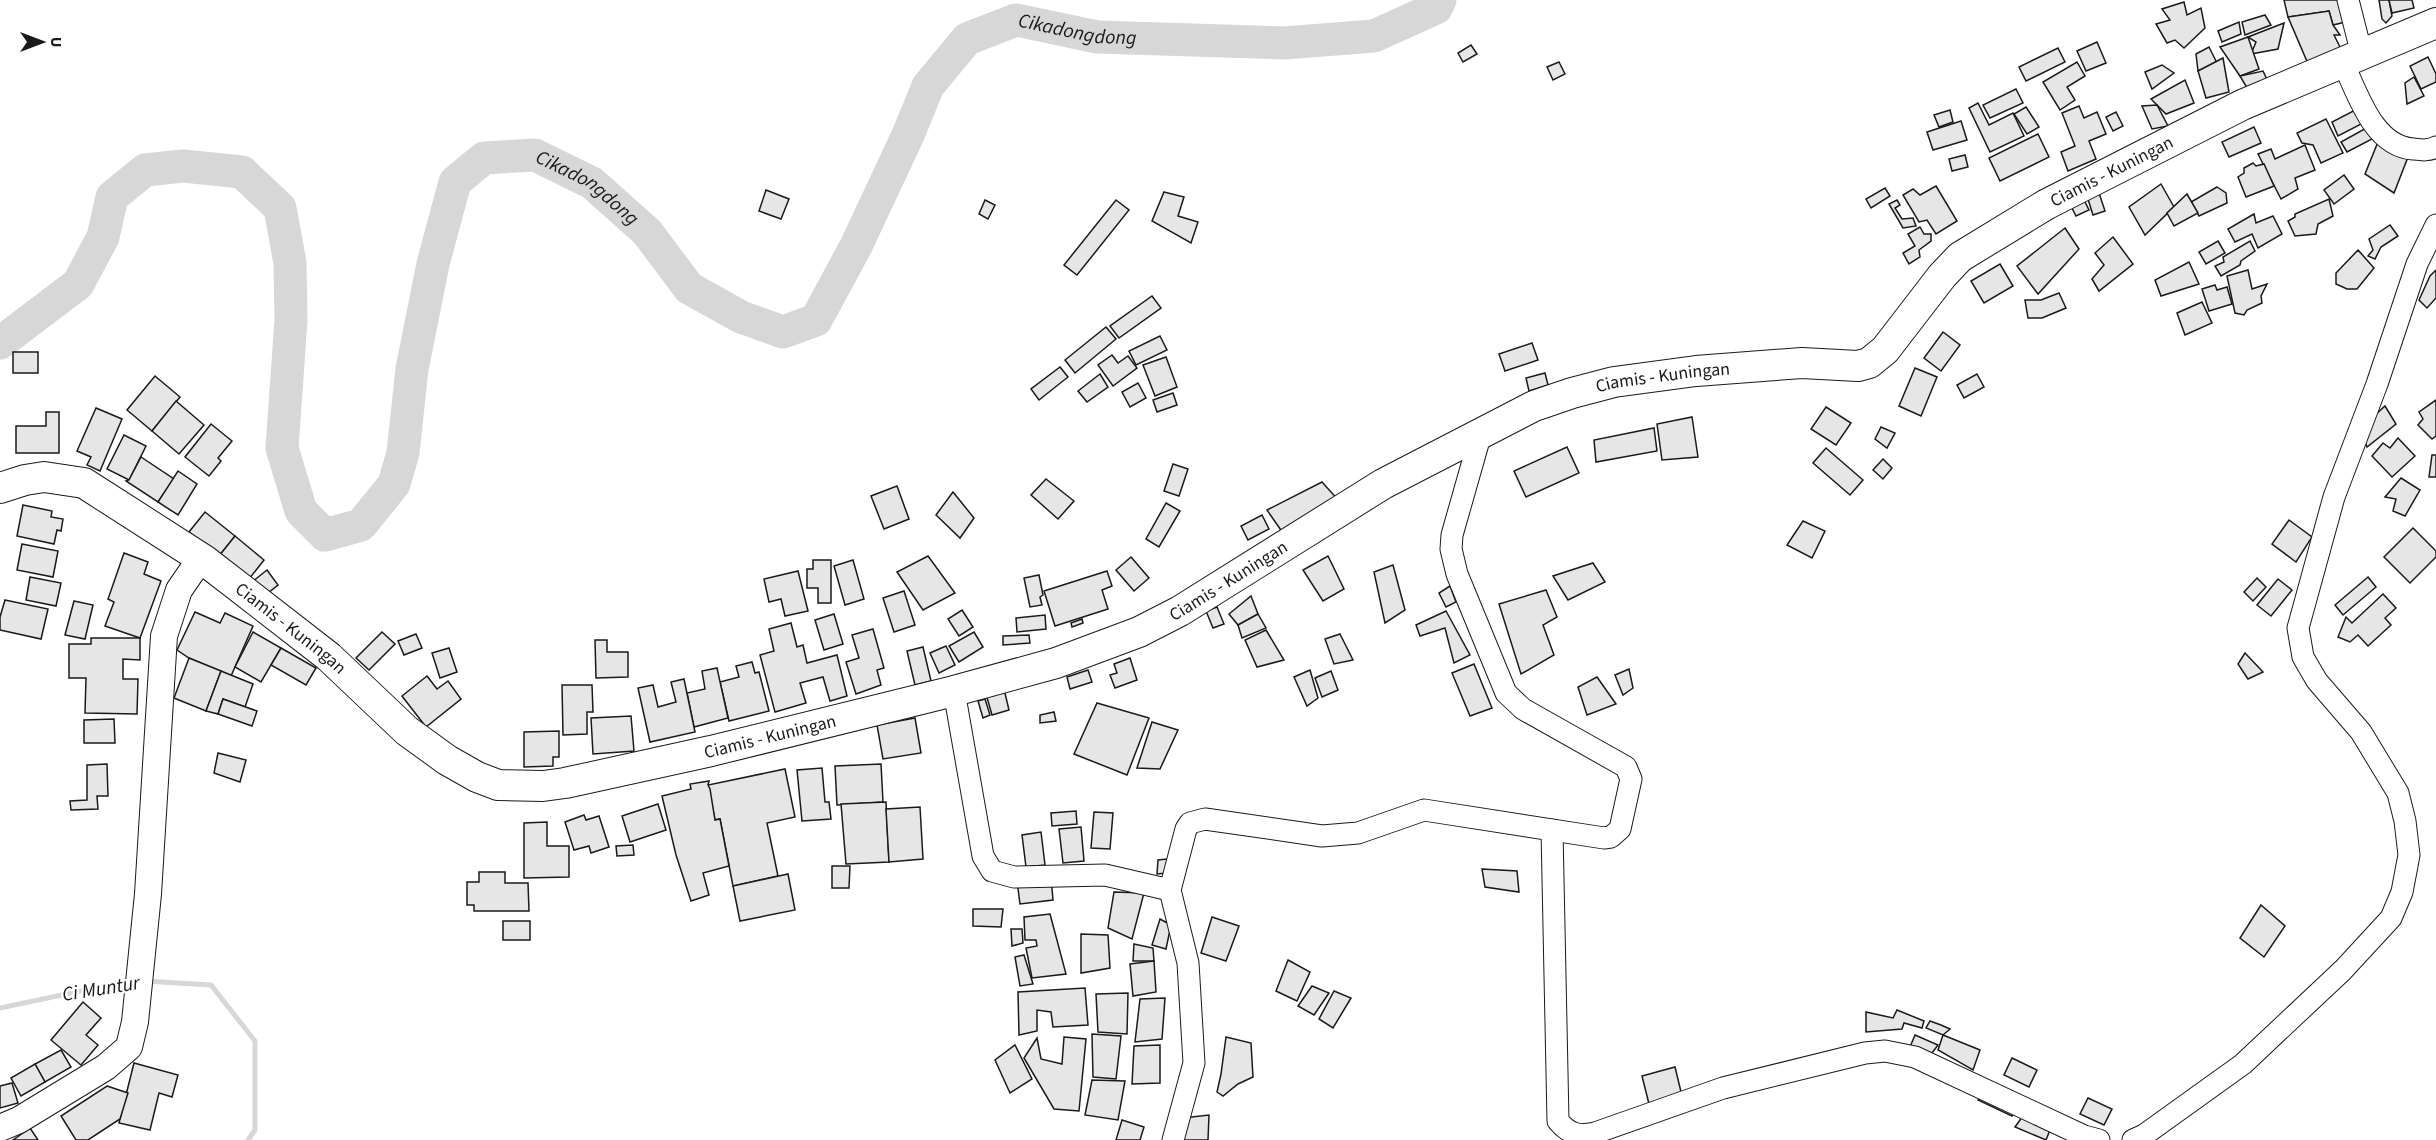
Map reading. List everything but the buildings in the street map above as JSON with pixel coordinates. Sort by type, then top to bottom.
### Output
[{"type":"highway","name":"Ciamis - Kuningan","points":[[0,488],[44,477],[84,483],[204,560],[329,657],[407,731],[447,760],[498,786],[521,787],[565,783],[711,751],[954,691],[1056,663],[1139,632],[1180,611],[1383,484],[1534,406],[1614,382],[1696,371],[1778,364],[1858,366],[1869,363],[1885,350],[1960,256],[2047,204],[2242,105],[2436,23]]},
{"type":"main road","points":[[0,1128],[19,1120],[106,1067],[129,1047],[135,1022],[148,894],[164,636],[179,590],[192,571],[204,560]]},
{"type":"street","points":[[2348,0],[2352,59],[2374,126],[2387,139],[2401,148],[2429,150],[2436,147]]},
{"type":"street","points":[[2133,1140],[2144,1135],[2243,1064],[2343,970],[2391,918],[2402,892],[2409,855],[2405,821],[2398,793],[2361,732],[2312,673],[2303,657],[2298,628],[2334,497],[2378,384],[2417,264],[2436,225]]},
{"type":"street","points":[[1173,1140],[1192,1070],[1194,1054],[1188,963],[1170,890],[1186,829],[1190,823],[1197,820],[1322,836],[1358,833],[1424,810],[1604,838],[1617,833],[1630,773],[1621,764],[1523,709],[1506,693],[1457,574],[1450,549],[1452,535],[1481,433]]},
{"type":"street","points":[[954,691],[982,856],[992,871],[1014,877],[1105,875],[1170,890]]},
{"type":"street","points":[[1552,830],[1558,1121],[1566,1130],[1576,1135],[1595,1133],[1723,1088],[1865,1053],[1885,1051],[1915,1057],[2084,1136],[2099,1140]]},
{"type":"waterway","name":"Cikadongdong","points":[[0,343],[78,284],[103,237],[112,197],[145,170],[183,166],[242,172],[280,208],[290,263],[291,320],[282,448],[301,511],[325,535],[361,525],[394,484],[403,453],[412,369],[433,264],[455,182],[484,158],[535,155],[592,183],[647,232],[689,288],[741,317],[783,332],[816,320],[856,246],[908,135],[928,86],[967,39],[1016,20],[1097,37],[1284,43],[1374,36],[1436,8],[1440,0]]},
{"type":"waterway","name":"Ci Muntur","points":[[0,1008],[133,980]]},
{"type":"waterway","name":"Ci Muntur","points":[[145,981],[211,985],[255,1041],[255,1130],[248,1140]]}]
